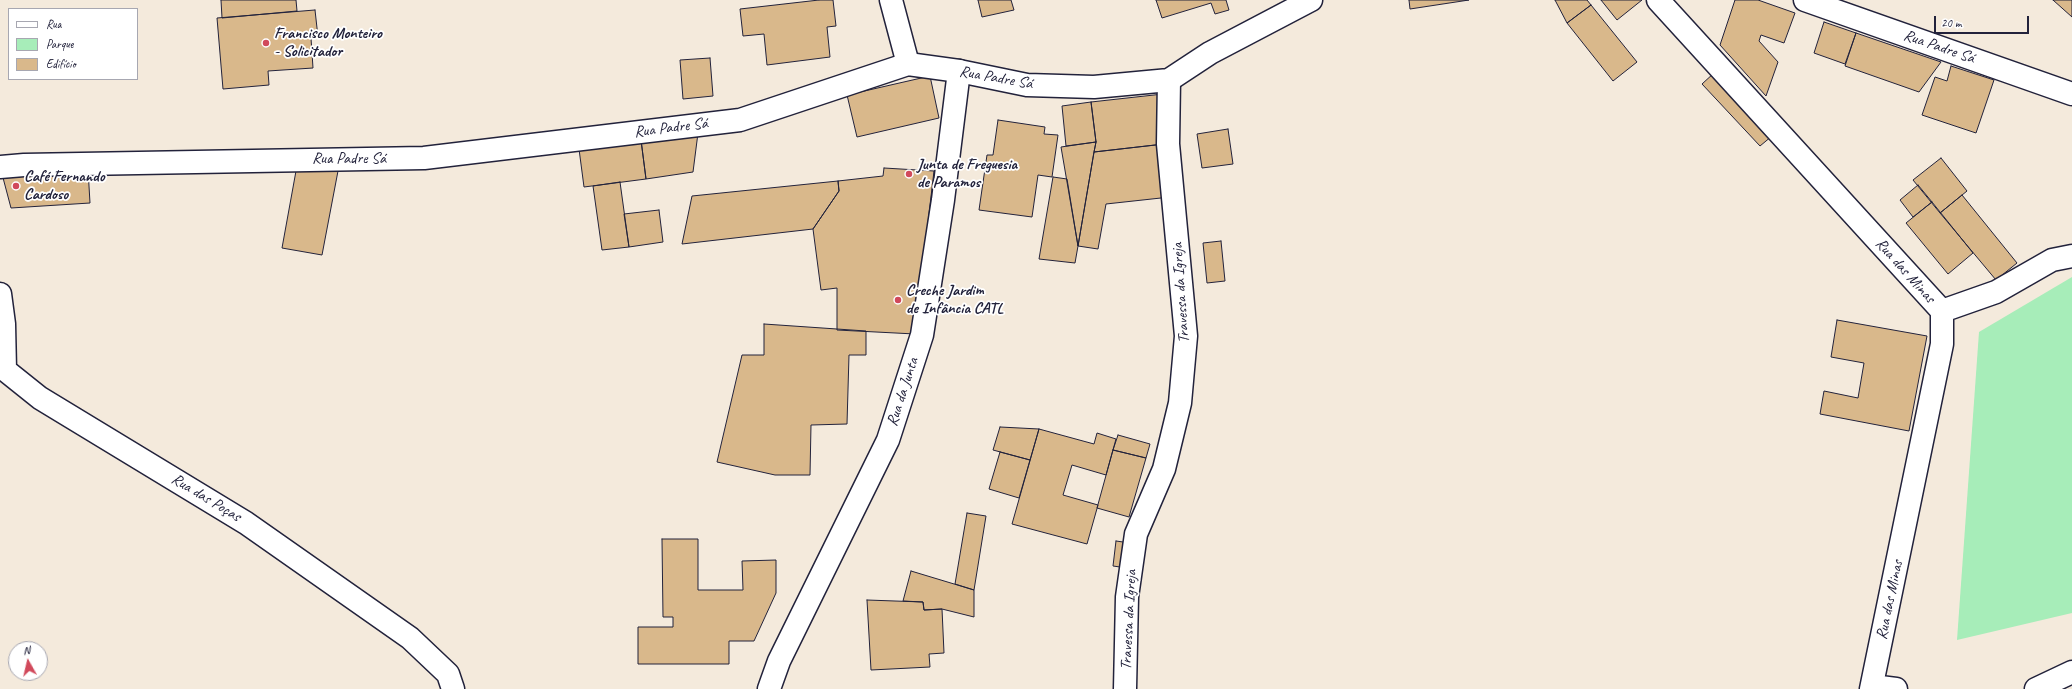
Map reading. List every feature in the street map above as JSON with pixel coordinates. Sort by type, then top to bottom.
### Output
[{"type":"street","points":[[891,0],[908,64]]},
{"type":"street","name":"Rua Padre Sá","points":[[0,167],[32,164],[424,158],[740,120],[908,64],[958,71],[1027,85],[1060,87],[1128,85],[1169,80],[1210,53],[1311,0]]},
{"type":"street","name":"Rua das Minas","points":[[1658,0],[1942,311],[1942,344],[1872,688]]},
{"type":"street","name":"Rua Padre Sá","points":[[1805,0],[2072,94]]},
{"type":"street","name":"Rua da Junta","points":[[769,689],[779,661],[888,440],[922,335],[943,200],[958,71]]},
{"type":"street","name":"Travessa da Igreja","points":[[1125,689],[1127,597],[1136,534],[1164,469],[1180,402],[1186,336],[1168,144],[1169,80]]},
{"type":"street","points":[[1942,311],[1996,292],[2052,260],[2072,256]]},
{"type":"street","name":"Rua das Poças","points":[[0,294],[4,324],[3,372],[40,398],[246,523],[410,638],[448,674],[453,689]]},
{"type":"street","points":[[2036,689],[2072,672]]},
{"type":"street","points":[[1872,688],[1896,689]]},
{"type":"green space","points":[[2072,277],[2072,613],[1957,640],[1979,332]]},
{"type":"building","points":[[221,0],[296,0],[297,11],[222,18]]},
{"type":"building","points":[[819,0],[833,0],[836,26],[827,27],[830,57],[767,65],[764,34],[743,36],[740,9]]},
{"type":"building","points":[[978,0],[1011,0],[1014,10],[982,17]]},
{"type":"building","points":[[1156,0],[1226,0],[1229,10],[1215,14],[1211,3],[1162,18]]},
{"type":"building","points":[[1409,0],[1469,0],[1410,9]]},
{"type":"building","points":[[1555,0],[1587,0],[1591,5],[1567,23]]},
{"type":"building","points":[[1601,0],[1642,0],[1617,20]]},
{"type":"building","points":[[1735,0],[1758,0],[1795,13],[1784,43],[1761,35],[1759,41],[1778,62],[1766,96],[1720,45]]},
{"type":"building","points":[[2053,0],[2072,0],[2072,17]]},
{"type":"building","points":[[1591,5],[1637,62],[1613,81],[1567,23]]},
{"type":"building","points":[[315,10],[318,37],[311,38],[313,68],[268,71],[269,85],[223,89],[217,18]]},
{"type":"building","points":[[1824,22],[1856,33],[1845,64],[1814,53]]},
{"type":"building","points":[[1856,33],[1941,62],[1919,92],[1845,66]]},
{"type":"building","points":[[710,58],[713,96],[683,99],[680,60]]},
{"type":"building","points":[[1951,66],[1994,80],[1976,133],[1922,115],[1935,77],[1947,81]]},
{"type":"building","points":[[1714,73],[1772,136],[1760,146],[1702,84]]},
{"type":"building","points":[[930,76],[939,118],[857,137],[847,95]]},
{"type":"building","points":[[1163,94],[1164,144],[1094,152],[1096,142],[1091,102]]},
{"type":"building","points":[[1091,102],[1096,142],[1066,146],[1062,106]]},
{"type":"building","points":[[998,120],[1045,127],[1044,134],[1058,135],[1052,177],[1038,175],[1032,217],[979,210],[987,155],[993,155]]},
{"type":"building","points":[[1228,129],[1233,164],[1202,168],[1197,134]]},
{"type":"building","points":[[698,133],[693,172],[646,179],[641,140]]},
{"type":"building","points":[[641,140],[646,179],[584,187],[579,149]]},
{"type":"building","points":[[1096,142],[1094,152],[1078,246],[1061,147]]},
{"type":"building","points":[[1164,144],[1170,197],[1106,204],[1098,249],[1078,246],[1094,152]]},
{"type":"building","points":[[1941,158],[1967,191],[1940,213],[1913,180]]},
{"type":"building","points":[[884,168],[934,171],[915,334],[837,330],[837,288],[821,290],[813,229],[839,191],[838,181],[883,176]]},
{"type":"building","points":[[88,169],[90,203],[11,208],[2,174]]},
{"type":"building","points":[[296,171],[338,171],[322,255],[282,248]]},
{"type":"building","points":[[1053,177],[1067,179],[1078,246],[1075,263],[1039,259]]},
{"type":"building","points":[[838,181],[839,191],[813,229],[682,244],[692,196]]},
{"type":"building","points":[[620,182],[629,247],[602,250],[593,186]]},
{"type":"building","points":[[1918,185],[1932,202],[1913,217],[1900,200]]},
{"type":"building","points":[[1962,195],[2017,263],[1996,280],[1940,213]]},
{"type":"building","points":[[1932,202],[1973,253],[1948,274],[1906,223]]},
{"type":"building","points":[[659,210],[663,242],[629,247],[624,214]]},
{"type":"building","points":[[1221,241],[1225,281],[1207,283],[1203,243]]},
{"type":"building","points":[[1837,320],[1927,336],[1909,431],[1820,414],[1824,391],[1858,398],[1864,363],[1831,357]]},
{"type":"building","points":[[764,324],[866,331],[866,355],[849,355],[847,424],[811,425],[810,475],[775,475],[717,462],[742,355],[764,355]]},
{"type":"building","points":[[1000,427],[1039,429],[1030,460],[993,450]]},
{"type":"building","points":[[1039,429],[1094,444],[1097,433],[1116,439],[1106,475],[1072,465],[1063,495],[1098,505],[1087,544],[1012,524]]},
{"type":"building","points":[[1118,435],[1150,444],[1146,458],[1113,450]]},
{"type":"building","points":[[1113,450],[1146,458],[1129,517],[1097,508]]},
{"type":"building","points":[[1000,452],[1030,460],[1019,498],[989,489]]},
{"type":"building","points":[[967,513],[986,516],[974,590],[955,584]]},
{"type":"building","points":[[662,539],[698,539],[698,590],[743,590],[742,561],[776,560],[776,593],[754,641],[729,641],[729,664],[638,664],[638,627],[673,627],[673,617],[663,617]]},
{"type":"building","points":[[1116,541],[1130,543],[1127,568],[1113,566]]},
{"type":"building","points":[[911,571],[974,590],[974,617],[942,609],[924,610],[923,602],[903,601]]},
{"type":"building","points":[[867,600],[923,602],[924,610],[942,609],[944,653],[929,654],[930,667],[871,670]]},
{"type":"place","name":"Francisco Monteiro - Solicitador","points":[[266,43]]},
{"type":"place","name":"Junta de Freguesia de Paramos","points":[[909,174]]},
{"type":"place","name":"Café Fernando Cardoso","points":[[16,186]]},
{"type":"place","name":"Creche Jardim de Infância CATL","points":[[898,300]]}]
